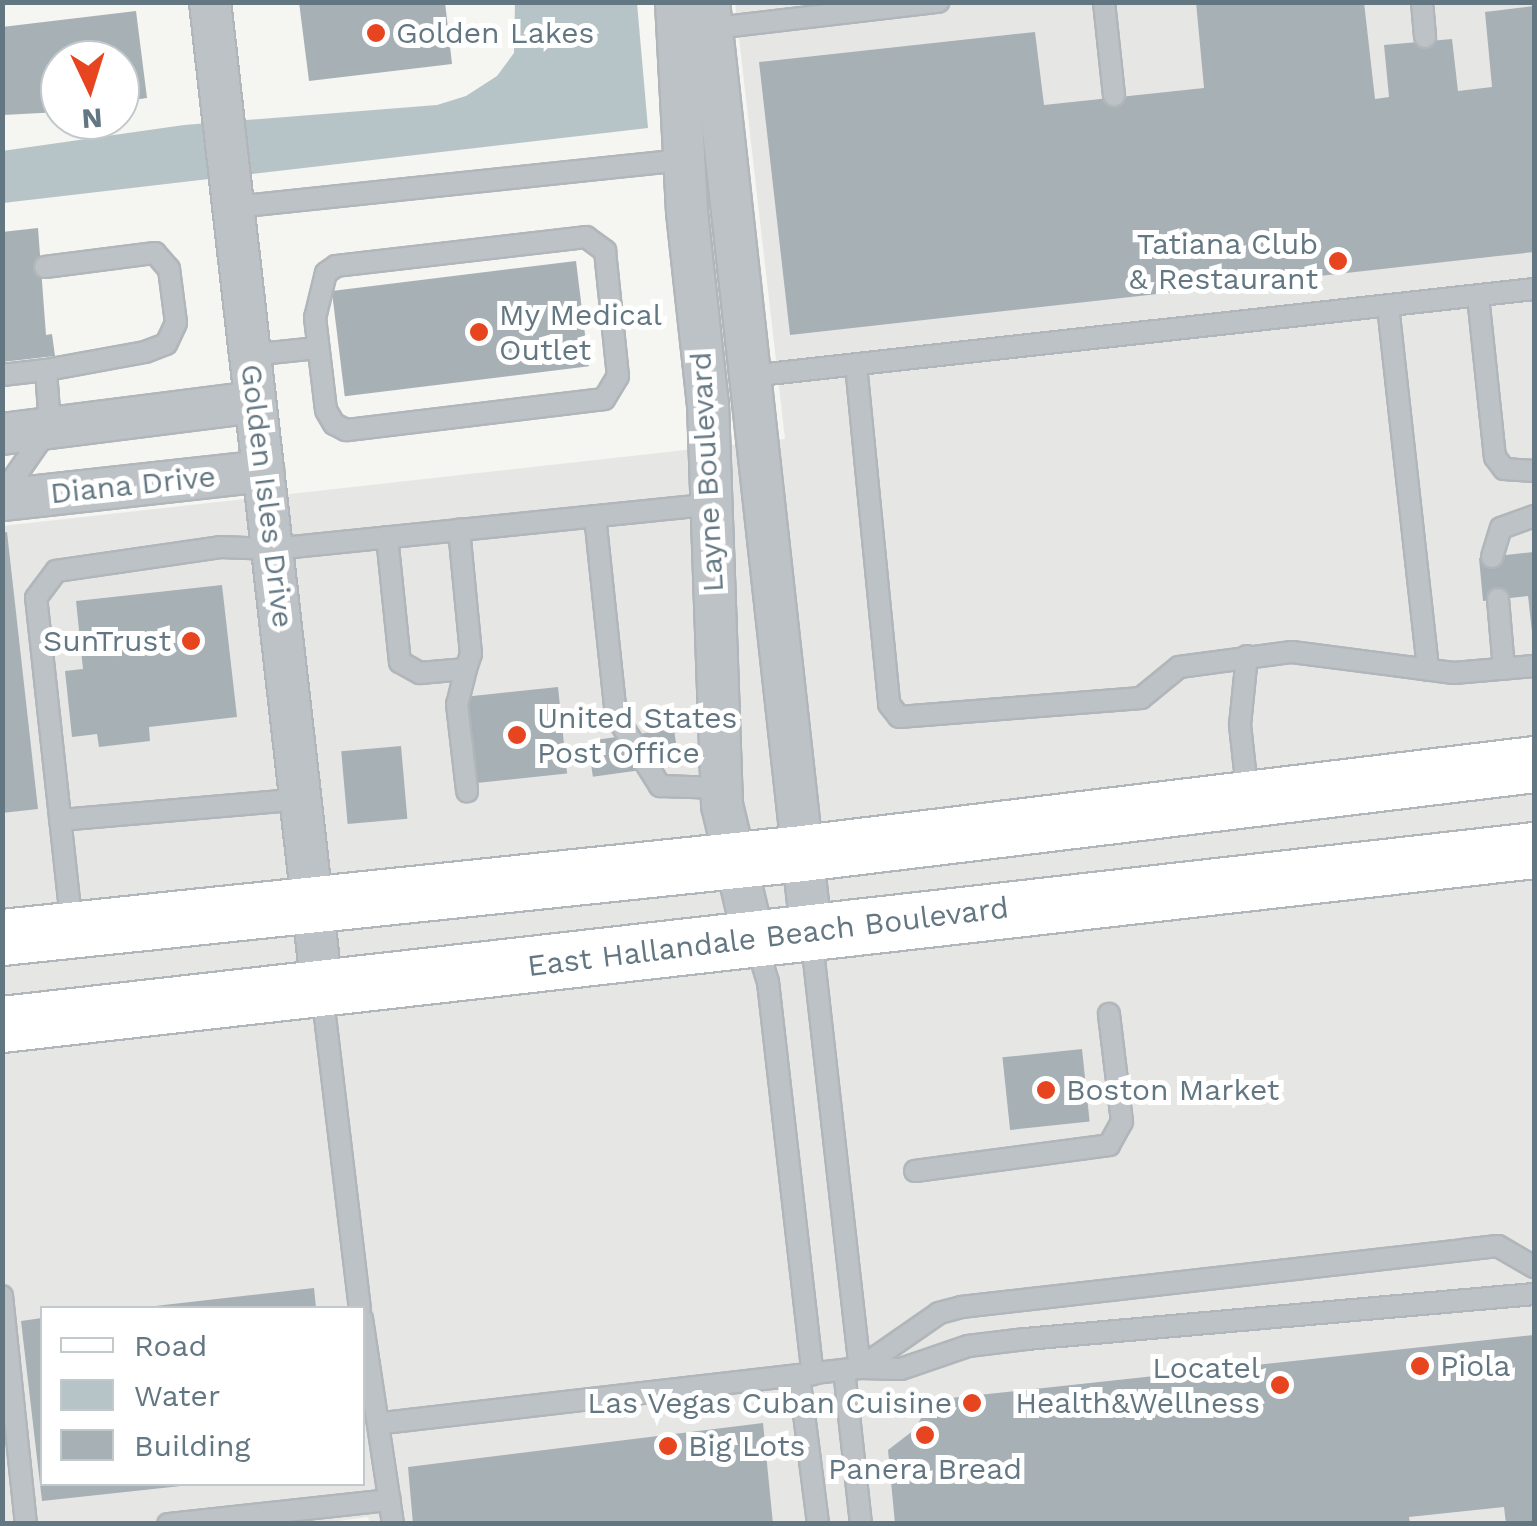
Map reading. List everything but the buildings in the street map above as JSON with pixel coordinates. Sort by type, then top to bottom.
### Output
[{"type":"main road","points":[[2,937],[736,861],[1534,764]]},
{"type":"main road","name":"East Hallandale Beach Boulevard","points":[[2,1024],[1534,850]]},
{"type":"street","name":"Golden Isles Drive","points":[[210,2],[254,402],[304,799],[322,989]]},
{"type":"street","name":"Layne Boulevard","points":[[694,16],[726,155],[811,931]]},
{"type":"street","name":"Layne Boulevard","points":[[694,16],[686,159],[714,504],[721,788],[754,938]]},
{"type":"street","points":[[2,434],[254,402]]},
{"type":"street","name":"Diana Drive","points":[[2,497],[263,471]]},
{"type":"lane","points":[[694,16],[938,2]]},
{"type":"lane","points":[[1104,2],[1114,95]]},
{"type":"lane","points":[[1422,2],[1426,38]]},
{"type":"lane","points":[[234,196],[726,155]]},
{"type":"lane","points":[[586,237],[605,251],[618,376],[604,399],[346,430],[326,410],[318,348],[320,284],[336,266],[586,237]]},
{"type":"lane","points":[[2,374],[144,352],[166,344],[176,323],[170,269],[155,254],[45,267]]},
{"type":"lane","points":[[708,404],[752,388],[856,365],[1534,289]]},
{"type":"lane","points":[[1478,296],[1495,457],[1504,469],[1534,472]]},
{"type":"lane","points":[[1388,306],[1428,670]]},
{"type":"lane","points":[[250,355],[318,348]]},
{"type":"lane","points":[[856,365],[889,704],[899,717],[1141,698],[1179,667],[1247,656],[1334,655],[1428,670],[1534,666]]},
{"type":"lane","points":[[2,497],[50,426],[46,370]]},
{"type":"lane","points":[[72,930],[36,598],[44,582],[72,564],[220,547],[273,549],[714,504]]},
{"type":"lane","points":[[596,516],[616,716],[660,786],[721,788]]},
{"type":"lane","points":[[1492,556],[1501,528],[1534,516]]},
{"type":"lane","points":[[460,530],[471,654],[457,704],[466,791]]},
{"type":"lane","points":[[388,538],[400,662],[420,673],[466,669]]},
{"type":"lane","points":[[1498,599],[1504,670]]},
{"type":"lane","points":[[1247,656],[1240,725],[1248,800]]},
{"type":"lane","points":[[60,820],[304,799]]},
{"type":"lane","points":[[811,931],[852,1369],[861,1524]]},
{"type":"lane","points":[[754,938],[768,982],[818,1524]]},
{"type":"lane","points":[[322,989],[360,1306]]},
{"type":"lane","points":[[915,1171],[1110,1146],[1122,1122],[1109,1014]]},
{"type":"lane","points":[[852,1369],[939,1312],[961,1307],[1498,1246],[1534,1267]]},
{"type":"lane","points":[[382,1422],[852,1369],[920,1366],[968,1346],[1026,1339],[1534,1294]]},
{"type":"lane","points":[[2,1296],[26,1524]]},
{"type":"lane","points":[[365,1334],[382,1422],[393,1524]]},
{"type":"lane","points":[[168,1524],[390,1500]]},
{"type":"shaded area","points":[[735,3],[1534,3],[1534,1523],[370,1524],[368,1517],[317,1524],[3,1523],[2,526],[785,439]]},
{"type":"water","points":[[515,3],[637,3],[648,128],[3,203],[2,151],[79,140],[140,140],[140,131],[184,125],[437,105],[466,96],[497,76],[514,53]]},
{"type":"place","name":"Golden Lakes","points":[[376,33]]},
{"type":"place","name":"Tatiana Club & Restaurant","points":[[1338,261]]},
{"type":"place","name":"My Medical Outlet","points":[[479,332]]},
{"type":"place","name":"SunTrust","points":[[191,641]]},
{"type":"place","name":"United States Post Office","points":[[517,735]]},
{"type":"place","name":"Boston Market","points":[[1046,1090]]},
{"type":"place","name":"Piola","points":[[1420,1366]]},
{"type":"place","name":"Locatel Health&Wellness","points":[[1280,1385]]},
{"type":"place","name":"Las Vegas Cuban Cuisine","points":[[972,1403]]},
{"type":"place","name":"Panera Bread","points":[[925,1435]]},
{"type":"place","name":"Big Lots","points":[[668,1446]]}]
